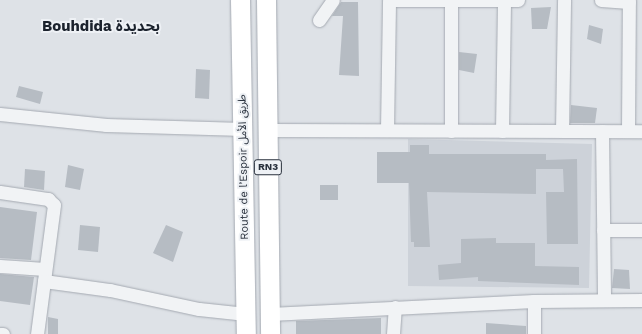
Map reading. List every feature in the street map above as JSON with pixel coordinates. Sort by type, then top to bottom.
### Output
[{"type":"highway","name":"Route de l’Espoir طريق الأمل","points":[[240,0],[246,334]]},
{"type":"highway","name":"RN3","points":[[266,0],[270,334]]},
{"type":"street","points":[[319,20],[333,0]]},
{"type":"street","points":[[387,130],[390,0],[451,2],[518,0]]},
{"type":"street","points":[[562,131],[564,0]]},
{"type":"street","points":[[601,0],[629,1],[628,131]]},
{"type":"street","points":[[502,131],[504,1]]},
{"type":"street","points":[[450,131],[451,2]]},
{"type":"street","points":[[0,114],[106,125],[243,129]]},
{"type":"street","points":[[268,130],[642,131]]},
{"type":"street","points":[[602,131],[604,300]]},
{"type":"street","points":[[0,192],[52,200],[37,334]]},
{"type":"street","points":[[603,230],[642,230]]},
{"type":"street","points":[[0,266],[199,309],[246,314]]},
{"type":"street","points":[[270,314],[534,300],[642,300]]},
{"type":"street","points":[[534,300],[534,334]]},
{"type":"street","points":[[393,334],[395,307]]},
{"type":"shaded area","points":[[408,139],[592,144],[589,288],[408,286]]},
{"type":"building","points":[[341,2],[358,2],[359,76],[339,75],[343,16],[332,16]]},
{"type":"building","points":[[551,7],[547,29],[532,29],[531,8]]},
{"type":"building","points":[[589,25],[603,29],[601,44],[587,39]]},
{"type":"building","points":[[459,52],[477,54],[474,73],[459,70]]},
{"type":"building","points":[[196,69],[210,70],[209,99],[195,98]]},
{"type":"building","points":[[19,86],[43,92],[40,104],[16,97]]},
{"type":"building","points":[[571,105],[597,108],[595,123],[570,123]]},
{"type":"building","points":[[410,145],[429,145],[429,154],[546,154],[546,160],[577,159],[578,244],[547,244],[546,192],[564,192],[563,169],[536,169],[536,194],[427,192],[430,247],[414,247],[414,242],[411,242],[409,183],[377,183],[377,152],[410,152]]},
{"type":"building","points":[[68,165],[84,169],[80,190],[65,187]]},
{"type":"building","points":[[25,169],[45,171],[44,190],[24,187]]},
{"type":"building","points":[[320,185],[338,185],[338,200],[320,200]]},
{"type":"building","points":[[0,207],[37,212],[31,260],[0,258]]},
{"type":"building","points":[[80,225],[100,227],[98,252],[78,250]]},
{"type":"building","points":[[166,225],[183,232],[173,262],[153,253]]},
{"type":"building","points":[[496,238],[496,243],[535,243],[535,266],[579,267],[579,285],[478,281],[478,277],[439,280],[438,265],[461,263],[461,239]]},
{"type":"building","points":[[614,269],[629,270],[630,289],[612,288]]},
{"type":"building","points":[[0,274],[34,277],[30,305],[0,301]]},
{"type":"building","points":[[48,317],[58,319],[58,334],[48,334]]},
{"type":"building","points":[[381,318],[381,334],[296,334],[296,321]]},
{"type":"building","points":[[486,323],[526,326],[526,334],[486,334]]},
{"type":"district","name":"Bouhdida بحديدة","points":[[101,27]]}]
